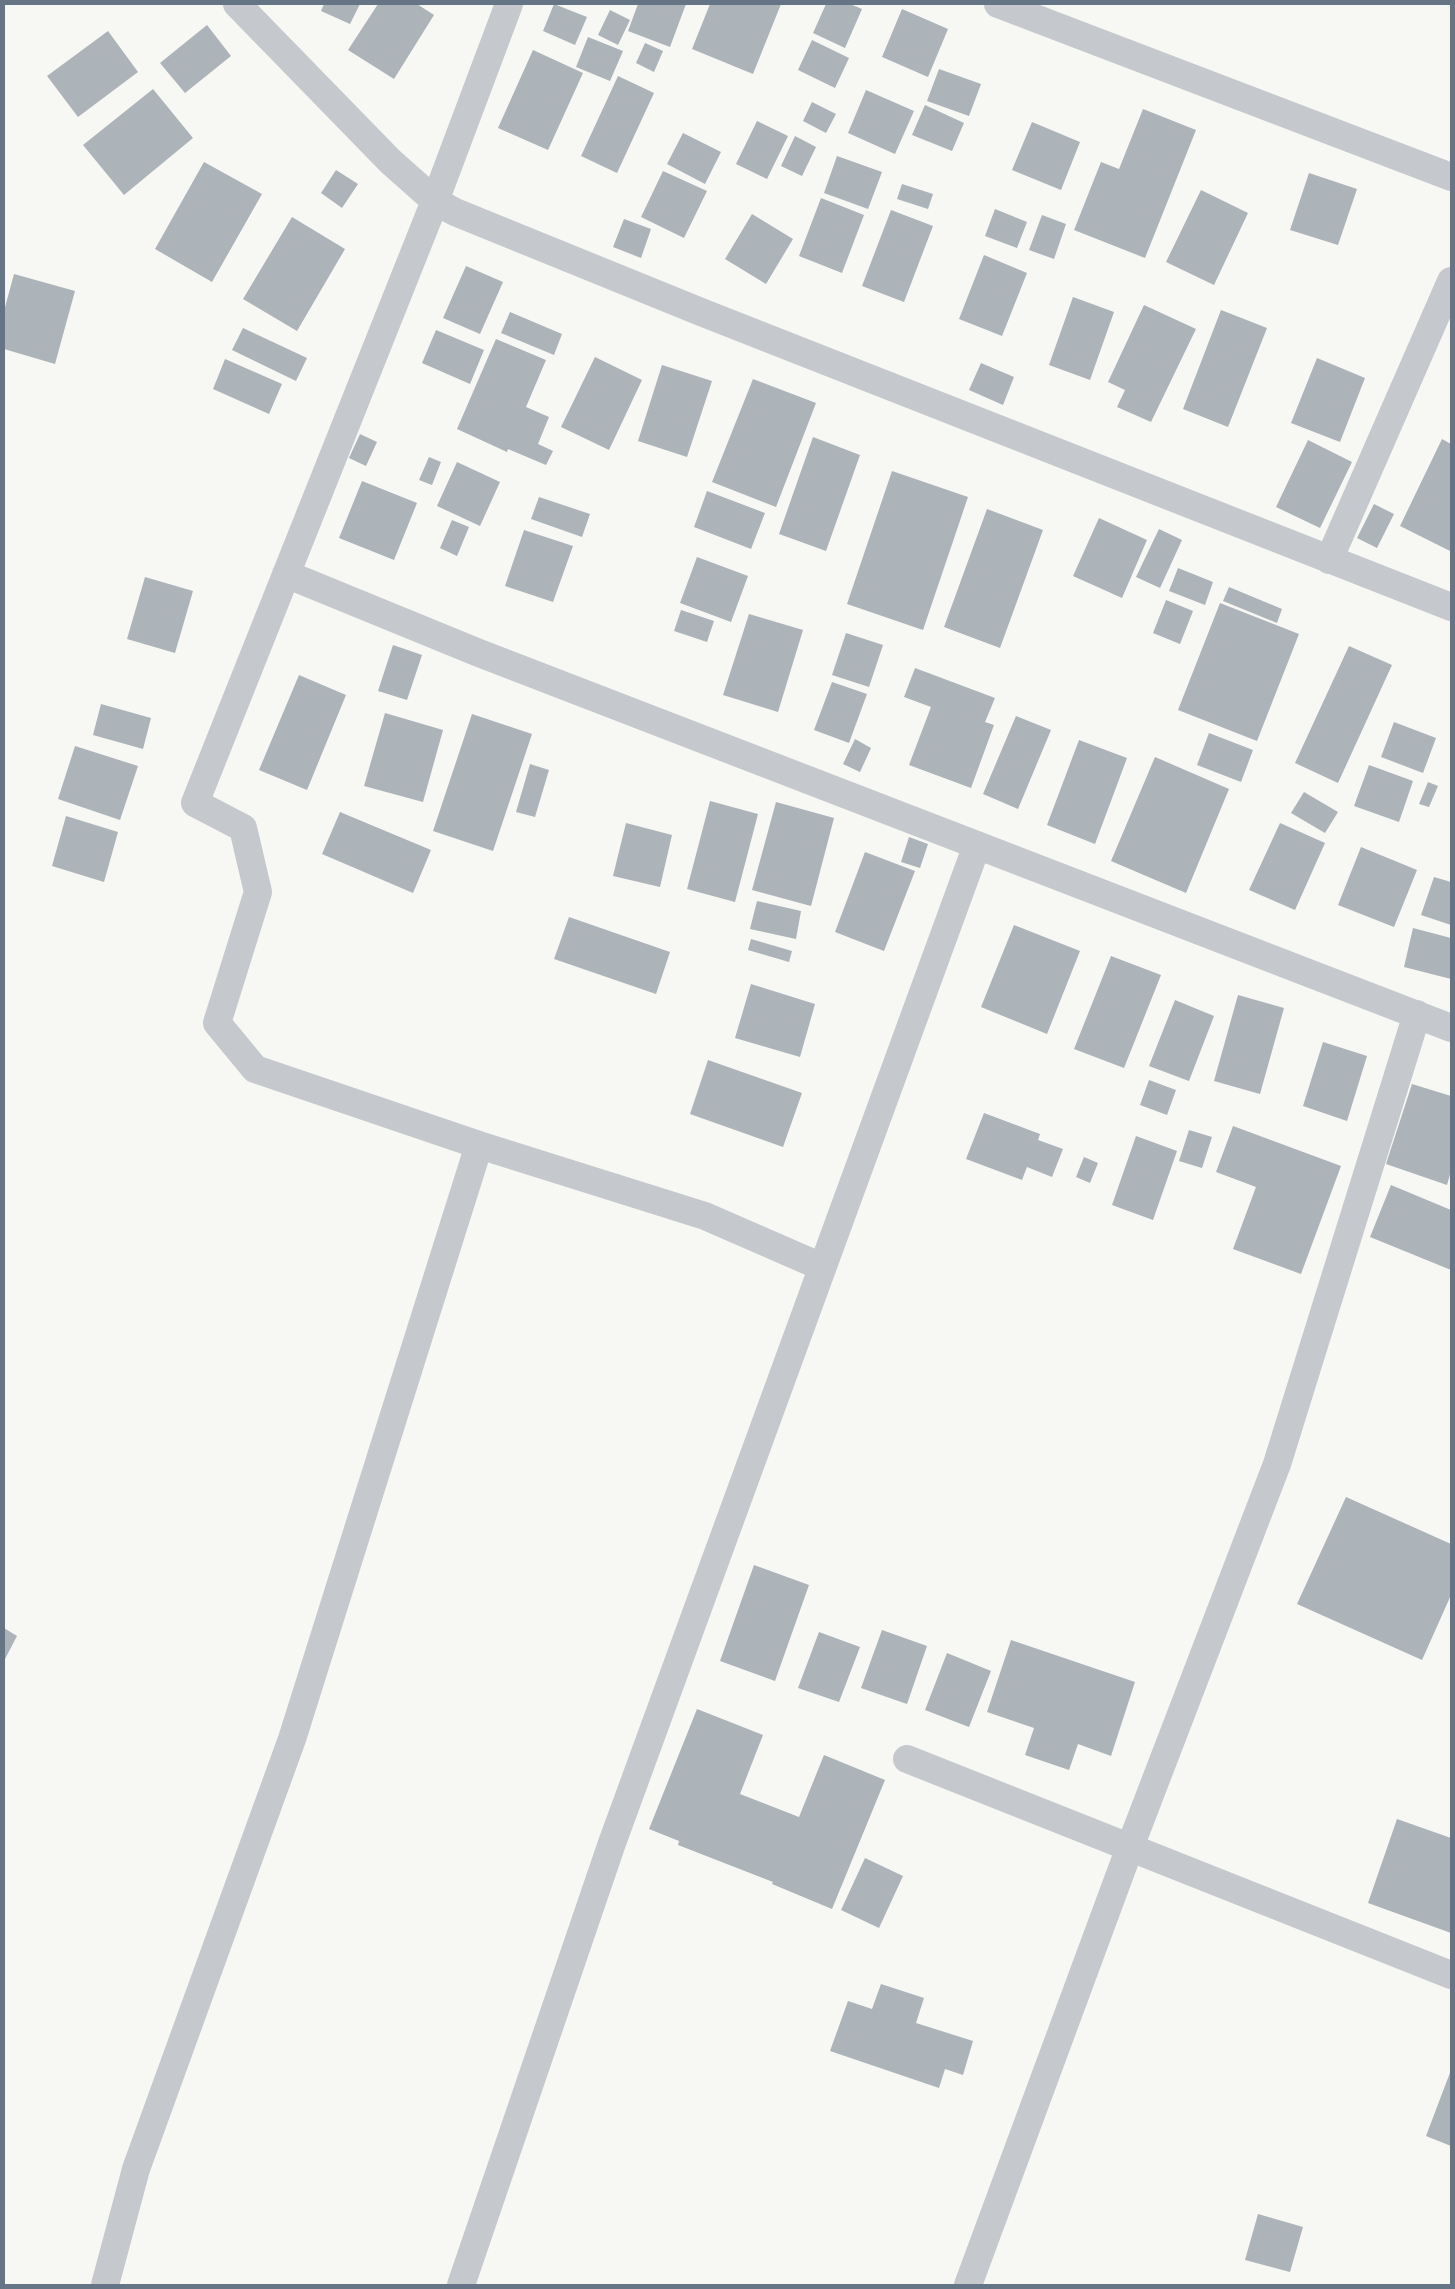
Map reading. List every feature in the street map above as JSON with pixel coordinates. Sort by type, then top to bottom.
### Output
[{"type":"street","points":[[237,4],[390,161],[435,201],[455,212],[700,312],[1451,608]]},
{"type":"street","points":[[509,4],[435,201],[195,803],[243,828],[258,892],[217,1022],[255,1069],[479,1145],[706,1216],[822,1267]]},
{"type":"street","points":[[998,4],[1451,177]]},
{"type":"street","points":[[1329,560],[1451,281]]},
{"type":"street","points":[[286,574],[479,653],[1451,1028]]},
{"type":"street","points":[[461,2285],[612,1843],[977,845]]},
{"type":"street","points":[[968,2285],[1130,1847],[1278,1464],[1417,1014]]},
{"type":"street","points":[[105,2285],[136,2169],[292,1739],[479,1145]]},
{"type":"street","points":[[908,1759],[1451,1975]]},
{"type":"building","points":[[324,4],[360,4],[350,24],[321,11]]},
{"type":"building","points":[[378,4],[417,4],[434,15],[394,79],[348,50]]},
{"type":"building","points":[[554,4],[587,17],[575,45],[543,31]]},
{"type":"building","points":[[638,4],[686,4],[670,47],[628,31]]},
{"type":"building","points":[[710,4],[781,4],[753,74],[692,49]]},
{"type":"building","points":[[826,4],[850,4],[862,9],[845,48],[813,33]]},
{"type":"building","points":[[902,9],[948,29],[928,77],[882,57]]},
{"type":"building","points":[[610,10],[630,20],[618,45],[598,35]]},
{"type":"building","points":[[207,25],[231,56],[185,93],[160,63]]},
{"type":"building","points":[[108,31],[138,72],[78,117],[47,76]]},
{"type":"building","points":[[588,37],[623,51],[610,81],[576,67]]},
{"type":"building","points":[[812,40],[849,58],[835,88],[798,70]]},
{"type":"building","points":[[645,43],[663,51],[654,72],[636,63]]},
{"type":"building","points":[[533,50],[583,73],[548,150],[498,128]]},
{"type":"building","points":[[939,69],[981,84],[969,116],[927,101]]},
{"type":"building","points":[[618,76],[654,93],[617,173],[581,156]]},
{"type":"building","points":[[153,89],[193,138],[124,195],[83,145]]},
{"type":"building","points":[[866,90],[914,111],[895,154],[848,133]]},
{"type":"building","points":[[812,102],[836,114],[826,133],[803,121]]},
{"type":"building","points":[[925,105],[964,123],[952,151],[912,135]]},
{"type":"building","points":[[1143,109],[1196,130],[1145,258],[1074,230],[1101,162],[1119,169]]},
{"type":"building","points":[[757,121],[788,136],[767,179],[736,164]]},
{"type":"building","points":[[1032,122],[1080,142],[1061,190],[1012,170]]},
{"type":"building","points":[[683,133],[721,152],[705,184],[667,164]]},
{"type":"building","points":[[795,136],[816,147],[802,176],[781,166]]},
{"type":"building","points":[[837,156],[882,172],[868,209],[824,193]]},
{"type":"building","points":[[204,162],[262,194],[212,282],[155,249]]},
{"type":"building","points":[[336,170],[358,184],[342,208],[321,193]]},
{"type":"building","points":[[663,171],[707,191],[684,238],[641,217]]},
{"type":"building","points":[[1309,173],[1357,189],[1338,245],[1290,230]]},
{"type":"building","points":[[902,184],[933,194],[928,209],[897,199]]},
{"type":"building","points":[[1201,190],[1248,213],[1214,285],[1166,262]]},
{"type":"building","points":[[821,198],[864,215],[842,273],[799,256]]},
{"type":"building","points":[[995,209],[1027,222],[1017,248],[985,236]]},
{"type":"building","points":[[891,210],[933,226],[904,302],[862,286]]},
{"type":"building","points":[[752,214],[793,239],[766,284],[725,259]]},
{"type":"building","points":[[1042,215],[1066,224],[1054,259],[1029,250]]},
{"type":"building","points":[[292,217],[345,249],[297,331],[243,299]]},
{"type":"building","points":[[624,219],[651,229],[641,258],[613,247]]},
{"type":"building","points":[[984,255],[1027,273],[1002,336],[959,319]]},
{"type":"building","points":[[466,266],[503,282],[480,334],[443,318]]},
{"type":"building","points":[[14,274],[75,291],[55,364],[4,349],[4,311]]},
{"type":"building","points":[[1073,297],[1114,312],[1090,380],[1049,365]]},
{"type":"building","points":[[1144,305],[1196,329],[1151,422],[1117,407],[1125,390],[1108,382]]},
{"type":"building","points":[[1221,310],[1267,328],[1228,427],[1183,409]]},
{"type":"building","points":[[510,312],[562,334],[554,355],[501,333]]},
{"type":"building","points":[[243,328],[307,358],[296,381],[232,350]]},
{"type":"building","points":[[436,330],[484,350],[470,384],[422,363]]},
{"type":"building","points":[[496,339],[546,360],[526,407],[549,417],[538,444],[553,451],[546,465],[508,449],[507,452],[457,429]]},
{"type":"building","points":[[595,357],[642,380],[609,450],[561,427]]},
{"type":"building","points":[[1317,358],[1365,378],[1340,442],[1291,423]]},
{"type":"building","points":[[225,359],[282,384],[269,414],[213,389]]},
{"type":"building","points":[[981,363],[1014,377],[1003,405],[969,390]]},
{"type":"building","points":[[662,365],[712,381],[687,457],[638,441]]},
{"type":"building","points":[[753,379],[816,403],[776,507],[712,482]]},
{"type":"building","points":[[360,434],[377,442],[366,466],[349,458]]},
{"type":"building","points":[[813,437],[860,455],[826,551],[779,534]]},
{"type":"building","points":[[1442,439],[1451,444],[1450,551],[1400,526]]},
{"type":"building","points":[[1308,440],[1352,462],[1320,528],[1276,507]]},
{"type":"building","points":[[429,457],[441,462],[432,485],[419,480]]},
{"type":"building","points":[[457,462],[500,482],[480,526],[437,506]]},
{"type":"building","points":[[892,471],[968,497],[923,630],[847,604]]},
{"type":"building","points":[[362,481],[417,503],[394,560],[339,538]]},
{"type":"building","points":[[707,491],[765,513],[751,549],[694,527]]},
{"type":"building","points":[[539,497],[590,514],[582,537],[531,519]]},
{"type":"building","points":[[1374,504],[1394,514],[1377,548],[1357,538]]},
{"type":"building","points":[[987,509],[1043,530],[1000,648],[944,627]]},
{"type":"building","points":[[1099,518],[1147,540],[1122,598],[1073,576]]},
{"type":"building","points":[[452,520],[469,527],[457,556],[440,548]]},
{"type":"building","points":[[1159,529],[1182,540],[1160,588],[1136,577]]},
{"type":"building","points":[[524,530],[573,546],[553,602],[505,586]]},
{"type":"building","points":[[697,557],[748,576],[731,622],[680,603]]},
{"type":"building","points":[[1178,568],[1213,582],[1205,605],[1169,591]]},
{"type":"building","points":[[145,577],[193,591],[175,653],[127,639]]},
{"type":"building","points":[[1229,587],[1282,609],[1277,623],[1223,601]]},
{"type":"building","points":[[1166,600],[1193,611],[1180,644],[1153,633]]},
{"type":"building","points":[[1220,603],[1299,634],[1257,741],[1178,710]]},
{"type":"building","points":[[681,610],[714,621],[707,642],[674,631]]},
{"type":"building","points":[[749,614],[803,630],[778,712],[723,695]]},
{"type":"building","points":[[846,633],[883,645],[869,687],[832,675]]},
{"type":"building","points":[[393,645],[422,655],[407,700],[378,691]]},
{"type":"building","points":[[1349,646],[1392,665],[1338,783],[1295,763]]},
{"type":"building","points":[[915,668],[995,698],[985,722],[994,725],[971,788],[909,765],[931,707],[904,697]]},
{"type":"building","points":[[299,675],[346,695],[307,790],[259,770]]},
{"type":"building","points":[[832,682],[867,694],[849,743],[814,730]]},
{"type":"building","points":[[101,704],[151,718],[143,749],[93,735]]},
{"type":"building","points":[[385,713],[443,730],[423,802],[364,786]]},
{"type":"building","points":[[472,714],[532,734],[493,851],[433,831]]},
{"type":"building","points":[[1016,716],[1051,730],[1018,809],[983,794]]},
{"type":"building","points":[[1394,722],[1436,738],[1423,773],[1381,757]]},
{"type":"building","points":[[1209,733],[1253,750],[1241,782],[1197,765]]},
{"type":"building","points":[[855,739],[871,748],[860,772],[843,764]]},
{"type":"building","points":[[1079,740],[1127,758],[1095,844],[1047,825]]},
{"type":"building","points":[[75,746],[138,766],[120,820],[58,799]]},
{"type":"building","points":[[1155,757],[1229,789],[1186,893],[1111,861]]},
{"type":"building","points":[[530,764],[549,770],[535,817],[516,812]]},
{"type":"building","points":[[1369,765],[1413,781],[1399,822],[1354,806]]},
{"type":"building","points":[[1428,782],[1438,786],[1429,807],[1419,804]]},
{"type":"building","points":[[1304,792],[1338,812],[1325,833],[1291,813]]},
{"type":"building","points":[[710,801],[758,814],[735,902],[687,889]]},
{"type":"building","points":[[776,802],[834,818],[811,906],[752,890]]},
{"type":"building","points":[[340,812],[431,850],[413,893],[322,854]]},
{"type":"building","points":[[66,816],[118,832],[104,882],[52,866]]},
{"type":"building","points":[[626,823],[672,835],[660,887],[613,876]]},
{"type":"building","points":[[1280,823],[1325,843],[1295,910],[1249,890]]},
{"type":"building","points":[[909,837],[928,844],[920,868],[901,862]]},
{"type":"building","points":[[1361,847],[1417,870],[1394,927],[1338,905]]},
{"type":"building","points":[[865,852],[915,871],[884,951],[835,932]]},
{"type":"building","points":[[1434,877],[1451,882],[1451,925],[1421,915]]},
{"type":"building","points":[[757,901],[801,911],[796,939],[750,929]]},
{"type":"building","points":[[569,917],[670,952],[656,994],[554,959]]},
{"type":"building","points":[[1014,925],[1080,951],[1047,1034],[981,1007]]},
{"type":"building","points":[[1413,928],[1451,938],[1451,979],[1404,967]]},
{"type":"building","points":[[751,939],[792,951],[789,962],[748,950]]},
{"type":"building","points":[[1111,956],[1161,975],[1124,1068],[1074,1049]]},
{"type":"building","points":[[751,984],[815,1004],[800,1057],[735,1038]]},
{"type":"building","points":[[1238,995],[1284,1008],[1260,1094],[1214,1081]]},
{"type":"building","points":[[1175,1000],[1214,1016],[1189,1081],[1149,1066]]},
{"type":"building","points":[[1323,1042],[1367,1056],[1347,1121],[1303,1106]]},
{"type":"building","points":[[708,1060],[802,1093],[783,1147],[690,1114]]},
{"type":"building","points":[[1149,1080],[1176,1090],[1167,1115],[1140,1105]]},
{"type":"building","points":[[1412,1084],[1451,1096],[1451,1171],[1447,1185],[1386,1164]]},
{"type":"building","points":[[984,1113],[1040,1134],[1038,1140],[1063,1149],[1052,1177],[1027,1167],[1022,1180],[966,1159]]},
{"type":"building","points":[[1233,1126],[1341,1166],[1301,1274],[1233,1249],[1256,1187],[1216,1172]]},
{"type":"building","points":[[1189,1130],[1212,1137],[1202,1168],[1179,1161]]},
{"type":"building","points":[[1136,1136],[1177,1151],[1153,1220],[1112,1205]]},
{"type":"building","points":[[1084,1157],[1098,1163],[1090,1183],[1076,1177]]},
{"type":"building","points":[[1391,1185],[1451,1210],[1451,1270],[1370,1237]]},
{"type":"building","points":[[1346,1497],[1451,1544],[1451,1595],[1422,1660],[1297,1604]]},
{"type":"building","points":[[754,1565],[809,1585],[775,1681],[720,1661]]},
{"type":"building","points":[[4,1628],[17,1636],[4,1661]]},
{"type":"building","points":[[882,1630],[927,1646],[907,1704],[861,1688]]},
{"type":"building","points":[[819,1632],[860,1647],[839,1702],[798,1688]]},
{"type":"building","points":[[1011,1640],[1135,1682],[1111,1756],[1078,1744],[1069,1770],[1025,1755],[1034,1728],[987,1712]]},
{"type":"building","points":[[947,1653],[991,1671],[969,1727],[925,1710]]},
{"type":"building","points":[[697,1709],[763,1735],[740,1794],[799,1817],[824,1755],[885,1780],[832,1909],[772,1884],[773,1882],[678,1845],[679,1841],[649,1829]]},
{"type":"building","points":[[1397,1819],[1451,1838],[1451,1933],[1368,1903]]},
{"type":"building","points":[[865,1858],[903,1876],[879,1928],[841,1910]]},
{"type":"building","points":[[881,1984],[924,1998],[916,2023],[973,2041],[963,2075],[945,2069],[939,2088],[830,2051],[848,2001],[872,2009]]},
{"type":"building","points":[[1451,2070],[1451,2146],[1426,2136]]},
{"type":"building","points":[[1258,2214],[1303,2227],[1290,2272],[1245,2260]]}]
